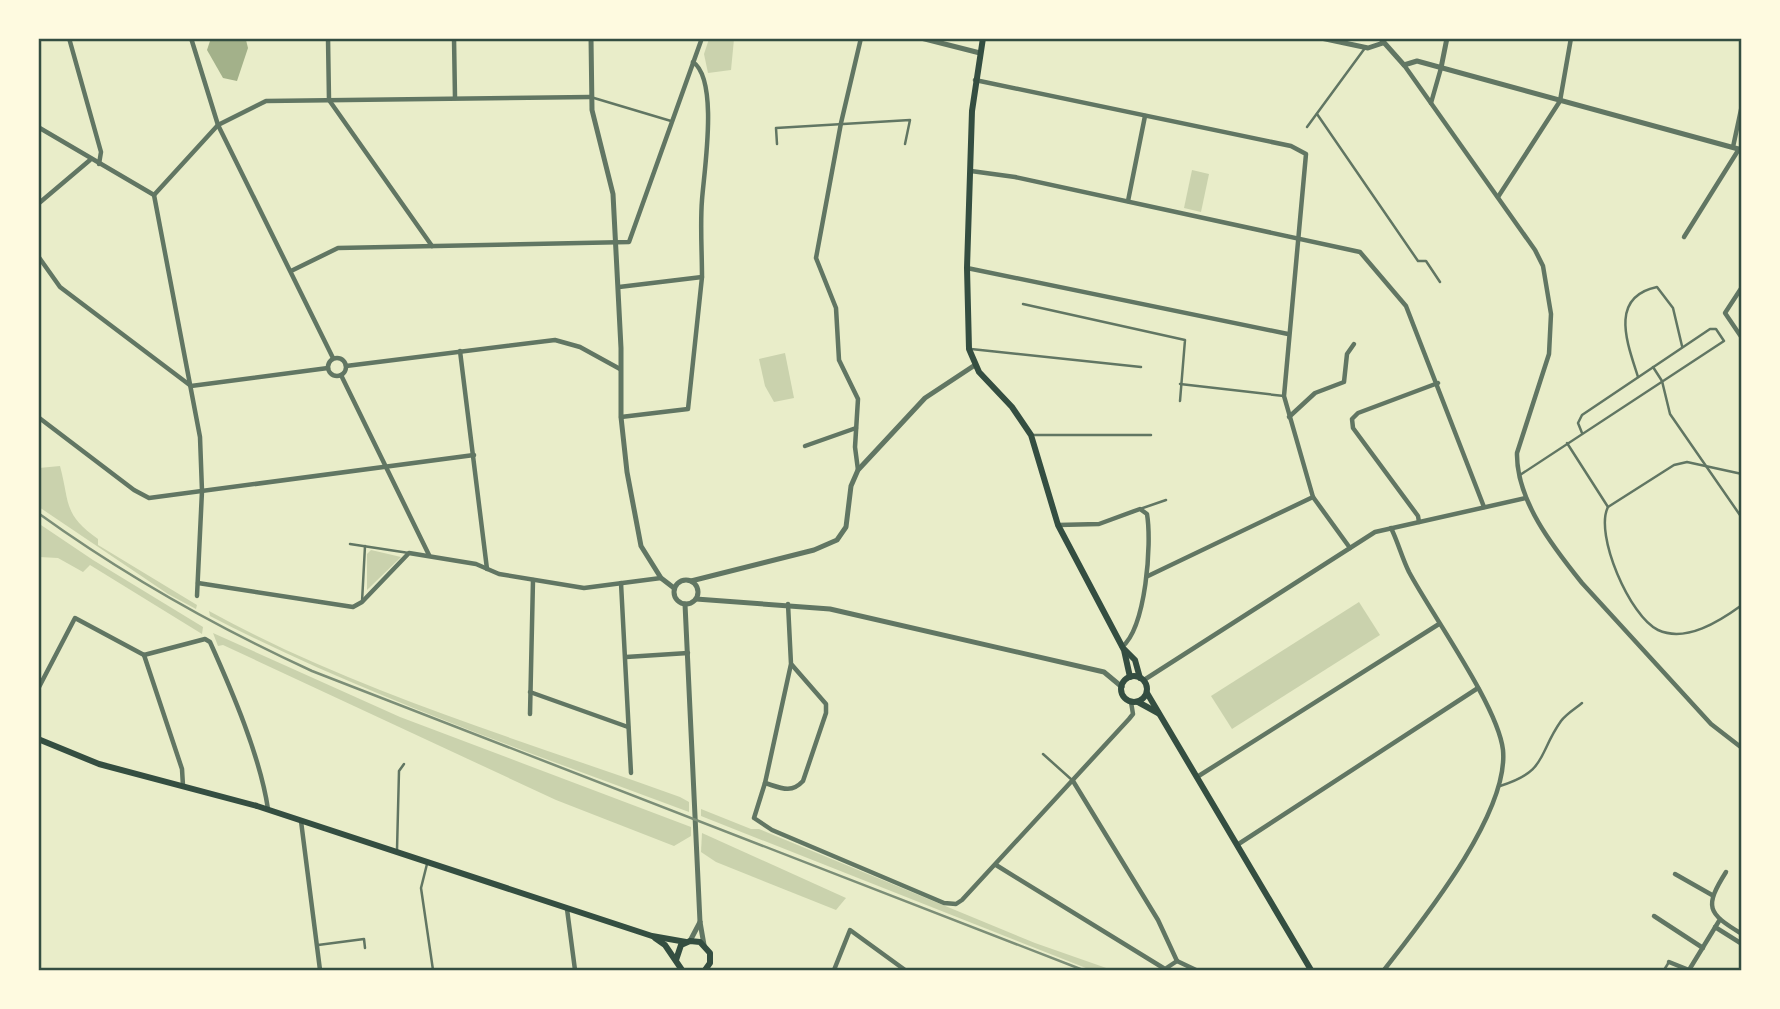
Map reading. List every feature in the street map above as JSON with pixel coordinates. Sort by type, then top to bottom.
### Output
[{"type":"main road","points":[[983,38],[975,80],[967,268],[969,349],[975,365],[1031,435],[1058,525],[1123,648],[1130,677]]},
{"type":"main road","points":[[1123,648],[1135,660],[1147,693],[1311,971]]},
{"type":"main road","points":[[1130,677],[1142,679]]},
{"type":"main road","points":[[1130,677],[1122,687],[1123,696],[1160,713]]},
{"type":"main road","points":[[1135,702],[1147,693]]},
{"type":"main road","points":[[38,739],[99,764],[268,809],[652,936],[704,945],[709,953],[713,971]]},
{"type":"main road","points":[[652,936],[665,945],[682,971]]},
{"type":"main road","points":[[676,960],[678,950],[688,942]]},
{"type":"main road","points":[[705,971],[710,963]]},
{"type":"street","points":[[69,38],[101,152],[99,164]]},
{"type":"street","points":[[191,38],[218,125],[333,358]]},
{"type":"street","points":[[328,38],[329,100],[432,246]]},
{"type":"street","points":[[454,38],[455,98]]},
{"type":"street","points":[[591,38],[590,97],[598,144],[613,194],[619,287],[621,417],[638,537],[649,562],[661,578],[674,588],[676,599],[685,604]]},
{"type":"street","points":[[291,271],[338,248],[626,243],[631,239],[702,38]]},
{"type":"street","points":[[858,470],[858,399],[839,360],[836,308],[816,258],[860,38]]},
{"type":"street","points":[[921,38],[980,53]]},
{"type":"street","points":[[1321,38],[1365,48],[1381,41],[1404,65],[1537,253],[1549,287],[1551,313],[1547,365],[1517,453],[1519,476],[1526,498],[1563,559],[1582,583],[1711,724],[1741,748]]},
{"type":"street","points":[[1429,101],[1441,68],[1447,38]]},
{"type":"street","points":[[1498,197],[1560,101],[1571,38]]},
{"type":"street","points":[[1404,65],[1414,61],[1738,149]]},
{"type":"street","points":[[621,417],[688,409],[702,277],[702,199],[707,136],[704,79],[693,62]]},
{"type":"street","points":[[975,80],[1292,146],[1307,154],[1284,396],[1313,496],[1350,548]]},
{"type":"street","points":[[154,195],[218,125],[266,101],[590,97]]},
{"type":"street","points":[[1684,237],[1738,149],[1741,106]]},
{"type":"street","points":[[1128,201],[1145,116]]},
{"type":"street","points":[[38,127],[90,160],[154,195],[200,437],[202,491],[197,596]]},
{"type":"street","points":[[38,204],[90,160]]},
{"type":"street","points":[[971,172],[1016,177],[1360,253],[1406,306],[1484,507]]},
{"type":"street","points":[[38,256],[60,287],[191,386],[328,368]]},
{"type":"street","points":[[967,268],[1288,334]]},
{"type":"street","points":[[619,287],[702,277]]},
{"type":"street","points":[[1741,287],[1725,313],[1741,338]]},
{"type":"street","points":[[346,366],[555,340],[580,348],[620,369]]},
{"type":"street","points":[[1289,417],[1315,393],[1344,382],[1348,354],[1354,344]]},
{"type":"street","points":[[460,351],[487,569]]},
{"type":"street","points":[[333,358],[342,358],[346,366]]},
{"type":"street","points":[[328,368],[333,358]]},
{"type":"street","points":[[674,588],[681,581],[691,581],[833,543],[845,531],[850,486],[858,470],[925,398],[975,365]]},
{"type":"street","points":[[341,375],[346,366]]},
{"type":"street","points":[[328,368],[333,375],[341,375]]},
{"type":"street","points":[[341,375],[430,555]]},
{"type":"street","points":[[1419,522],[1418,516],[1353,428],[1352,419],[1358,413],[1438,383]]},
{"type":"street","points":[[38,417],[142,496],[153,498],[474,455]]},
{"type":"street","points":[[805,446],[856,428]]},
{"type":"street","points":[[1147,576],[1313,496]]},
{"type":"street","points":[[1142,679],[1375,532],[1526,498]]},
{"type":"street","points":[[1058,525],[1099,524],[1140,509],[1147,514],[1151,539],[1147,576],[1133,633],[1123,648]]},
{"type":"street","points":[[1384,971],[1442,892],[1469,849],[1500,786],[1503,747],[1478,688],[1408,569],[1391,528]]},
{"type":"street","points":[[198,583],[353,607],[362,603],[409,553],[476,564],[533,580],[584,588],[661,578]]},
{"type":"street","points":[[530,714],[533,580]]},
{"type":"street","points":[[691,581],[697,587],[696,599]]},
{"type":"street","points":[[621,583],[631,773]]},
{"type":"street","points":[[685,604],[696,599],[830,609],[1104,672],[1122,687]]},
{"type":"street","points":[[685,604],[693,803],[700,922],[704,945]]},
{"type":"street","points":[[788,604],[791,664],[765,783],[754,818],[772,830],[944,903],[956,904],[962,900],[996,865],[1131,717],[1135,702]]},
{"type":"street","points":[[38,689],[75,618],[144,655],[205,639],[213,647],[266,793],[268,809]]},
{"type":"street","points":[[1197,777],[1439,624]]},
{"type":"street","points":[[626,657],[688,653]]},
{"type":"street","points":[[144,655],[183,769],[183,786]]},
{"type":"street","points":[[765,783],[786,790],[796,789],[803,781],[826,713],[821,695],[791,664]]},
{"type":"street","points":[[1237,846],[1478,688]]},
{"type":"street","points":[[530,692],[628,727]]},
{"type":"street","points":[[1073,781],[1158,920],[1177,961],[1196,971]]},
{"type":"street","points":[[301,820],[320,971]]},
{"type":"street","points":[[996,865],[1165,970],[1177,961]]},
{"type":"street","points":[[1726,872],[1712,895],[1711,910],[1719,920],[1741,934]]},
{"type":"street","points":[[1675,874],[1712,895]]},
{"type":"street","points":[[567,909],[575,971]]},
{"type":"street","points":[[1654,916],[1703,948]]},
{"type":"street","points":[[1669,962],[1689,970],[1719,920]]},
{"type":"street","points":[[688,942],[700,922]]},
{"type":"street","points":[[1715,928],[1741,944]]},
{"type":"street","points":[[834,971],[849,930],[905,971]]},
{"type":"lane","points":[[1307,127],[1365,48]]},
{"type":"lane","points":[[590,97],[674,122]]},
{"type":"lane","points":[[1317,114],[1418,261],[1426,261],[1440,282]]},
{"type":"lane","points":[[777,144],[776,128],[909,120],[905,144]]},
{"type":"lane","points":[[1638,377],[1626,340],[1623,317],[1634,299],[1649,288],[1657,287],[1669,300],[1683,347]]},
{"type":"lane","points":[[1023,304],[1185,340],[1180,401]]},
{"type":"lane","points":[[1519,476],[1724,341],[1716,329],[1710,329],[1581,415],[1578,423],[1583,433]]},
{"type":"lane","points":[[969,349],[1141,367]]},
{"type":"lane","points":[[1653,367],[1662,381],[1670,414],[1741,517]]},
{"type":"lane","points":[[1180,384],[1284,396]]},
{"type":"lane","points":[[1031,435],[1151,435]]},
{"type":"lane","points":[[1567,443],[1608,507]]},
{"type":"lane","points":[[1741,474],[1727,474],[1687,462],[1674,465],[1608,507],[1603,517],[1604,532],[1620,578],[1644,620],[1659,631],[1703,630],[1741,605]]},
{"type":"lane","points":[[1140,509],[1167,500]]},
{"type":"lane","points":[[350,544],[409,553]]},
{"type":"lane","points":[[362,603],[365,546]]},
{"type":"lane","points":[[1500,786],[1521,780],[1541,764],[1562,720],[1582,702]]},
{"type":"lane","points":[[1043,754],[1073,781]]},
{"type":"lane","points":[[397,852],[399,771],[404,764]]},
{"type":"lane","points":[[427,862],[421,888],[433,971]]},
{"type":"lane","points":[[317,946],[365,939],[365,948]]},
{"type":"lane","points":[[1664,971],[1669,962]]},
{"type":"shaded area","points":[[211,38],[246,40],[248,48],[237,81],[223,78],[207,50]]},
{"type":"shaded area","points":[[709,39],[734,39],[731,70],[708,73],[704,54]]},
{"type":"shaded area","points":[[1192,170],[1209,174],[1201,212],[1184,208]]},
{"type":"shaded area","points":[[785,353],[794,398],[774,402],[765,386],[759,359]]},
{"type":"shaded area","points":[[60,466],[73,515],[98,539],[98,545],[197,605],[196,609],[168,594],[39,507],[39,468]]},
{"type":"shaded area","points":[[38,523],[203,627],[202,634],[90,565],[83,572],[58,558],[39,557]]},
{"type":"shaded area","points":[[371,550],[401,557],[367,590],[367,554]]},
{"type":"shaded area","points":[[1359,602],[1380,635],[1232,729],[1211,696]]},
{"type":"shaded area","points":[[209,611],[265,640],[381,690],[680,797],[689,802],[689,812],[386,697],[268,645],[210,616]]},
{"type":"shaded area","points":[[213,633],[400,717],[691,827],[691,836],[674,846],[556,800],[223,645],[218,646]]},
{"type":"shaded area","points":[[701,809],[751,829],[759,829],[1035,943],[1112,970],[1091,970],[701,816]]},
{"type":"shaded area","points":[[702,833],[846,898],[836,910],[716,862],[701,852]]},
{"type":"railway","points":[[38,513],[171,599],[312,671],[1083,970]]}]
